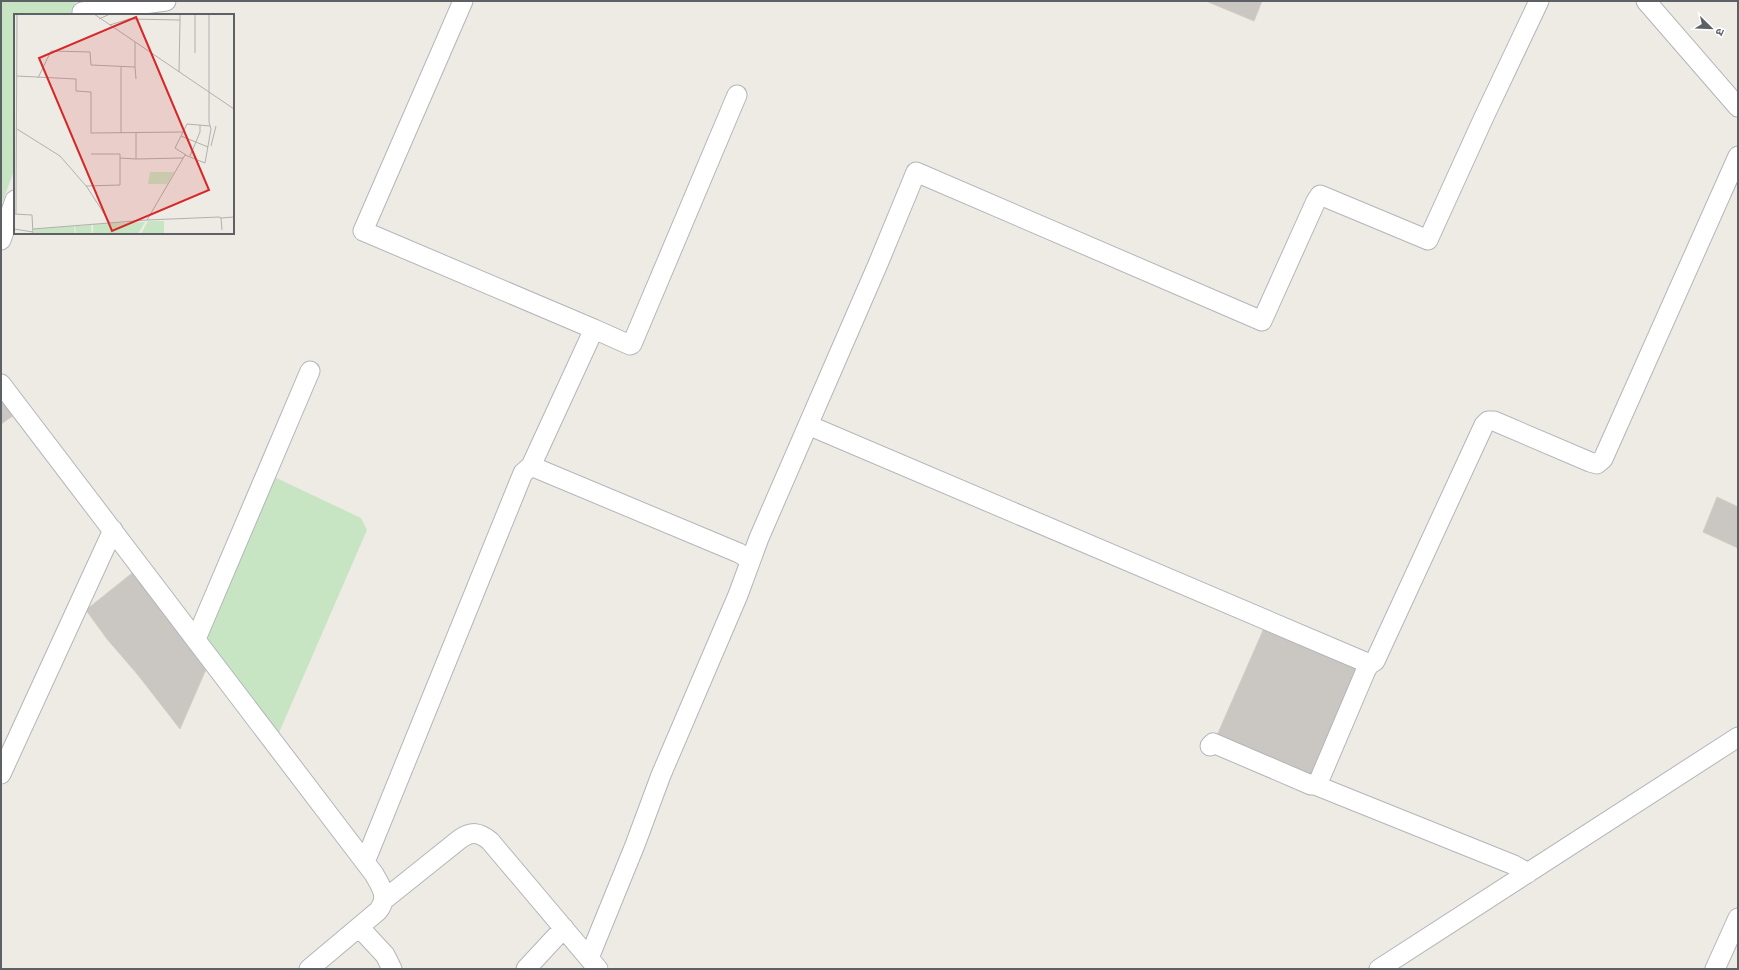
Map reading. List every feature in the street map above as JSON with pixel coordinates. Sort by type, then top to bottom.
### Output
[{"type":"street","points":[[82,9],[166,1]]},
{"type":"street","points":[[463,1],[363,231],[630,345],[632,344],[737,95]]},
{"type":"street","points":[[593,963],[660,774],[738,595],[750,560],[878,264],[916,172],[1262,321],[1320,195],[1428,240],[1539,1]]},
{"type":"street","points":[[1646,1],[1738,108]]},
{"type":"street","points":[[1315,785],[1318,783],[1369,665],[1375,661],[1481,431],[1488,421],[1494,421],[1590,462],[1597,464],[1603,459],[1738,156]]},
{"type":"street","points":[[1,240],[14,203]]},
{"type":"street","points":[[365,862],[523,473],[531,466],[594,329]]},
{"type":"street","points":[[196,639],[310,371]]},
{"type":"street","points":[[1,384],[114,530],[365,862],[381,886],[385,899],[383,905],[378,911],[309,969]]},
{"type":"street","points":[[808,425],[1369,665]]},
{"type":"street","points":[[531,466],[739,553],[750,560]]},
{"type":"street","points":[[1,774],[114,530]]},
{"type":"street","points":[[1379,969],[1738,737]]},
{"type":"street","points":[[1210,746],[1213,744],[1311,785],[1315,785],[1514,865],[1528,873]]},
{"type":"street","points":[[385,899],[460,839],[468,834],[479,833],[490,841],[593,963]]},
{"type":"street","points":[[1715,969],[1738,918]]},
{"type":"street","points":[[359,927],[385,956],[392,969]]},
{"type":"street","points":[[526,969],[564,928]]},
{"type":"green space","points":[[1,1],[76,1],[71,14],[14,14],[14,171],[1,206]]},
{"type":"green space","points":[[268,474],[361,518],[367,530],[278,735],[199,636]]},
{"type":"building","points":[[1206,1],[1262,1],[1254,21]]},
{"type":"building","points":[[1,391],[17,413],[1,424]]},
{"type":"building","points":[[1717,497],[1738,507],[1738,548],[1703,532]]},
{"type":"building","points":[[136,570],[207,667],[180,729],[138,675],[107,639],[86,610]]},
{"type":"building","points":[[1265,626],[1363,666],[1314,780],[1215,740]]}]
